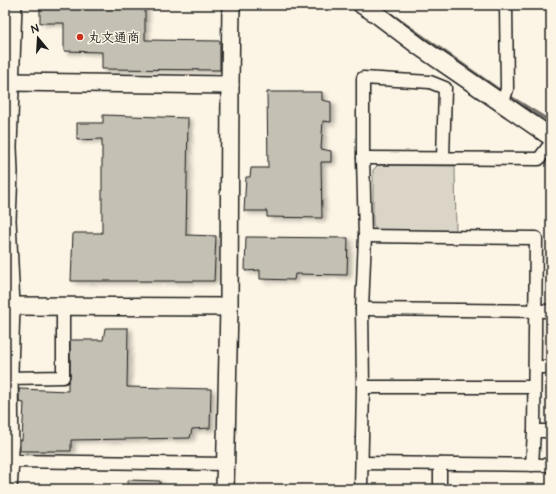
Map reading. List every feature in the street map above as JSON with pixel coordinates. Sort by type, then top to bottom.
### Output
[{"type":"street","points":[[8,489],[10,461],[10,306],[7,220],[13,5]]},
{"type":"street","points":[[224,489],[229,307],[231,5]]},
{"type":"street","points":[[362,5],[420,46],[505,98],[551,137]]},
{"type":"street","points":[[505,98],[506,5]]},
{"type":"street","points":[[361,489],[363,387],[362,309],[365,236],[363,78],[430,82],[445,88],[443,158]]},
{"type":"street","points":[[10,82],[230,85]]},
{"type":"street","points":[[363,158],[539,159],[551,143]]},
{"type":"street","points":[[365,236],[536,238],[534,431],[532,465]]},
{"type":"street","points":[[10,306],[229,307]]},
{"type":"street","points":[[9,378],[63,378],[63,307]]},
{"type":"street","points":[[362,309],[551,311]]},
{"type":"street","points":[[535,367],[551,367]]},
{"type":"street","points":[[363,387],[534,387]]},
{"type":"street","points":[[534,431],[551,431]]},
{"type":"street","points":[[10,461],[225,464]]},
{"type":"street","points":[[362,463],[551,465]]},
{"type":"street","points":[[440,464],[440,489]]},
{"type":"shaded area","points":[[378,165],[455,166],[456,231],[378,231],[373,226],[373,170]]},
{"type":"building","points":[[40,5],[145,5],[145,40],[220,41],[220,70],[102,69],[102,52],[64,51],[64,23],[40,23]]},
{"type":"building","points":[[267,92],[322,92],[322,100],[331,102],[331,122],[323,121],[321,149],[331,151],[331,162],[321,162],[322,218],[267,217],[267,211],[244,211],[246,177],[250,177],[251,168],[268,168]]},
{"type":"building","points":[[103,115],[188,118],[186,235],[216,236],[214,281],[71,281],[73,233],[102,233],[102,139],[77,140],[77,123],[103,123]]},
{"type":"building","points":[[246,237],[348,238],[347,275],[295,274],[294,280],[260,279],[260,270],[245,271]]},
{"type":"building","points":[[105,328],[128,328],[127,387],[211,389],[210,428],[192,429],[190,438],[71,440],[71,451],[20,451],[24,403],[19,402],[19,389],[68,391],[68,382],[70,377],[70,340],[103,340]]},
{"type":"building","points":[[128,480],[160,481],[160,489],[128,489]]},
{"type":"waterway","points":[[386,11],[499,90],[551,122]]},
{"type":"place","name":"丸文通商","points":[[80,37]]}]
